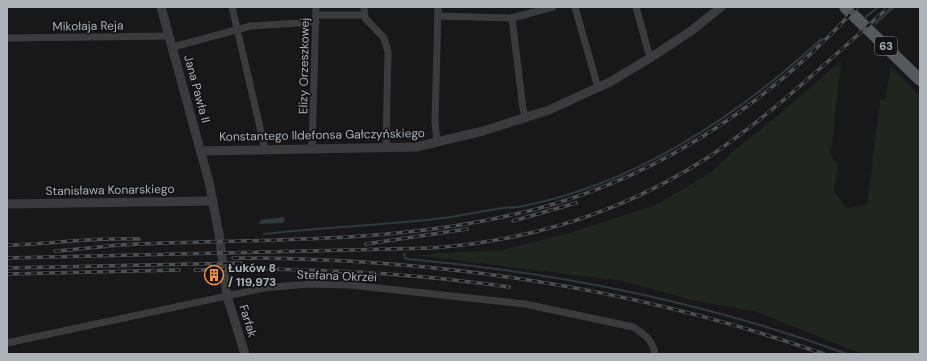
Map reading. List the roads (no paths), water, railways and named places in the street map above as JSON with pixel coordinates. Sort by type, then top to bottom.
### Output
[{"type":"main road","name":"63","points":[[848,10],[920,80]]},
{"type":"street","name":"Jana Pawła II","points":[[161,7],[201,151],[213,201]]},
{"type":"street","points":[[232,7],[239,30],[264,150]]},
{"type":"street","name":"Elizy Orzeszkowej","points":[[312,149],[316,7]]},
{"type":"street","points":[[437,143],[435,122],[438,7]]},
{"type":"street","points":[[438,16],[512,18],[554,7]]},
{"type":"street","points":[[575,7],[598,88]]},
{"type":"street","points":[[636,7],[650,58]]},
{"type":"street","name":"Konstantego Ildefonsa Gałczyńskiego","points":[[201,151],[416,147],[437,143],[526,118],[570,101],[598,88],[650,58],[691,31],[721,7]]},
{"type":"street","points":[[173,47],[250,26],[364,11],[368,21],[386,41],[388,52],[386,148]]},
{"type":"street","points":[[512,18],[523,109],[526,118]]},
{"type":"street","name":"Mikołaja Reja","points":[[7,38],[169,36]]},
{"type":"street","name":"Stanisława Konarskiego","points":[[7,204],[213,201]]},
{"type":"street","name":"Farfak","points":[[213,201],[227,296],[245,354]]},
{"type":"street","name":"Stefana Okrzei","points":[[7,343],[264,288],[309,284],[404,290],[525,304],[633,327],[645,334],[654,348],[655,354]]},
{"type":"waterway","points":[[866,17],[878,7]]},
{"type":"waterway","points":[[875,24],[894,7]]},
{"type":"waterway","points":[[264,234],[451,217],[516,207],[560,197],[602,183],[642,165],[681,144],[718,121],[789,68],[821,39]]},
{"type":"waterway","points":[[404,254],[405,258],[407,259],[519,272],[630,292],[739,319],[847,354]]},
{"type":"railway","points":[[55,251],[128,245],[323,238],[416,231],[461,225],[507,216],[558,203],[606,186],[653,164],[698,139],[741,111],[782,79],[821,44],[857,7]]},
{"type":"railway","points":[[7,258],[431,248],[505,238],[541,230],[576,220],[645,193],[710,156],[757,122],[889,7]]},
{"type":"railway","points":[[513,221],[576,203]]},
{"type":"railway","points":[[366,244],[467,229]]},
{"type":"railway","points":[[7,245],[106,239],[139,239]]},
{"type":"railway","points":[[233,258],[308,259],[383,264],[458,271],[533,281],[607,294],[680,311],[752,331],[824,354]]},
{"type":"railway","points":[[7,268],[241,263]]},
{"type":"railway","points":[[195,270],[274,269],[392,274],[509,287]]},
{"type":"railway","points":[[7,274],[179,270]]},
{"type":"place","name":"Łuków 8 / 119,973","points":[[214,275]]}]
